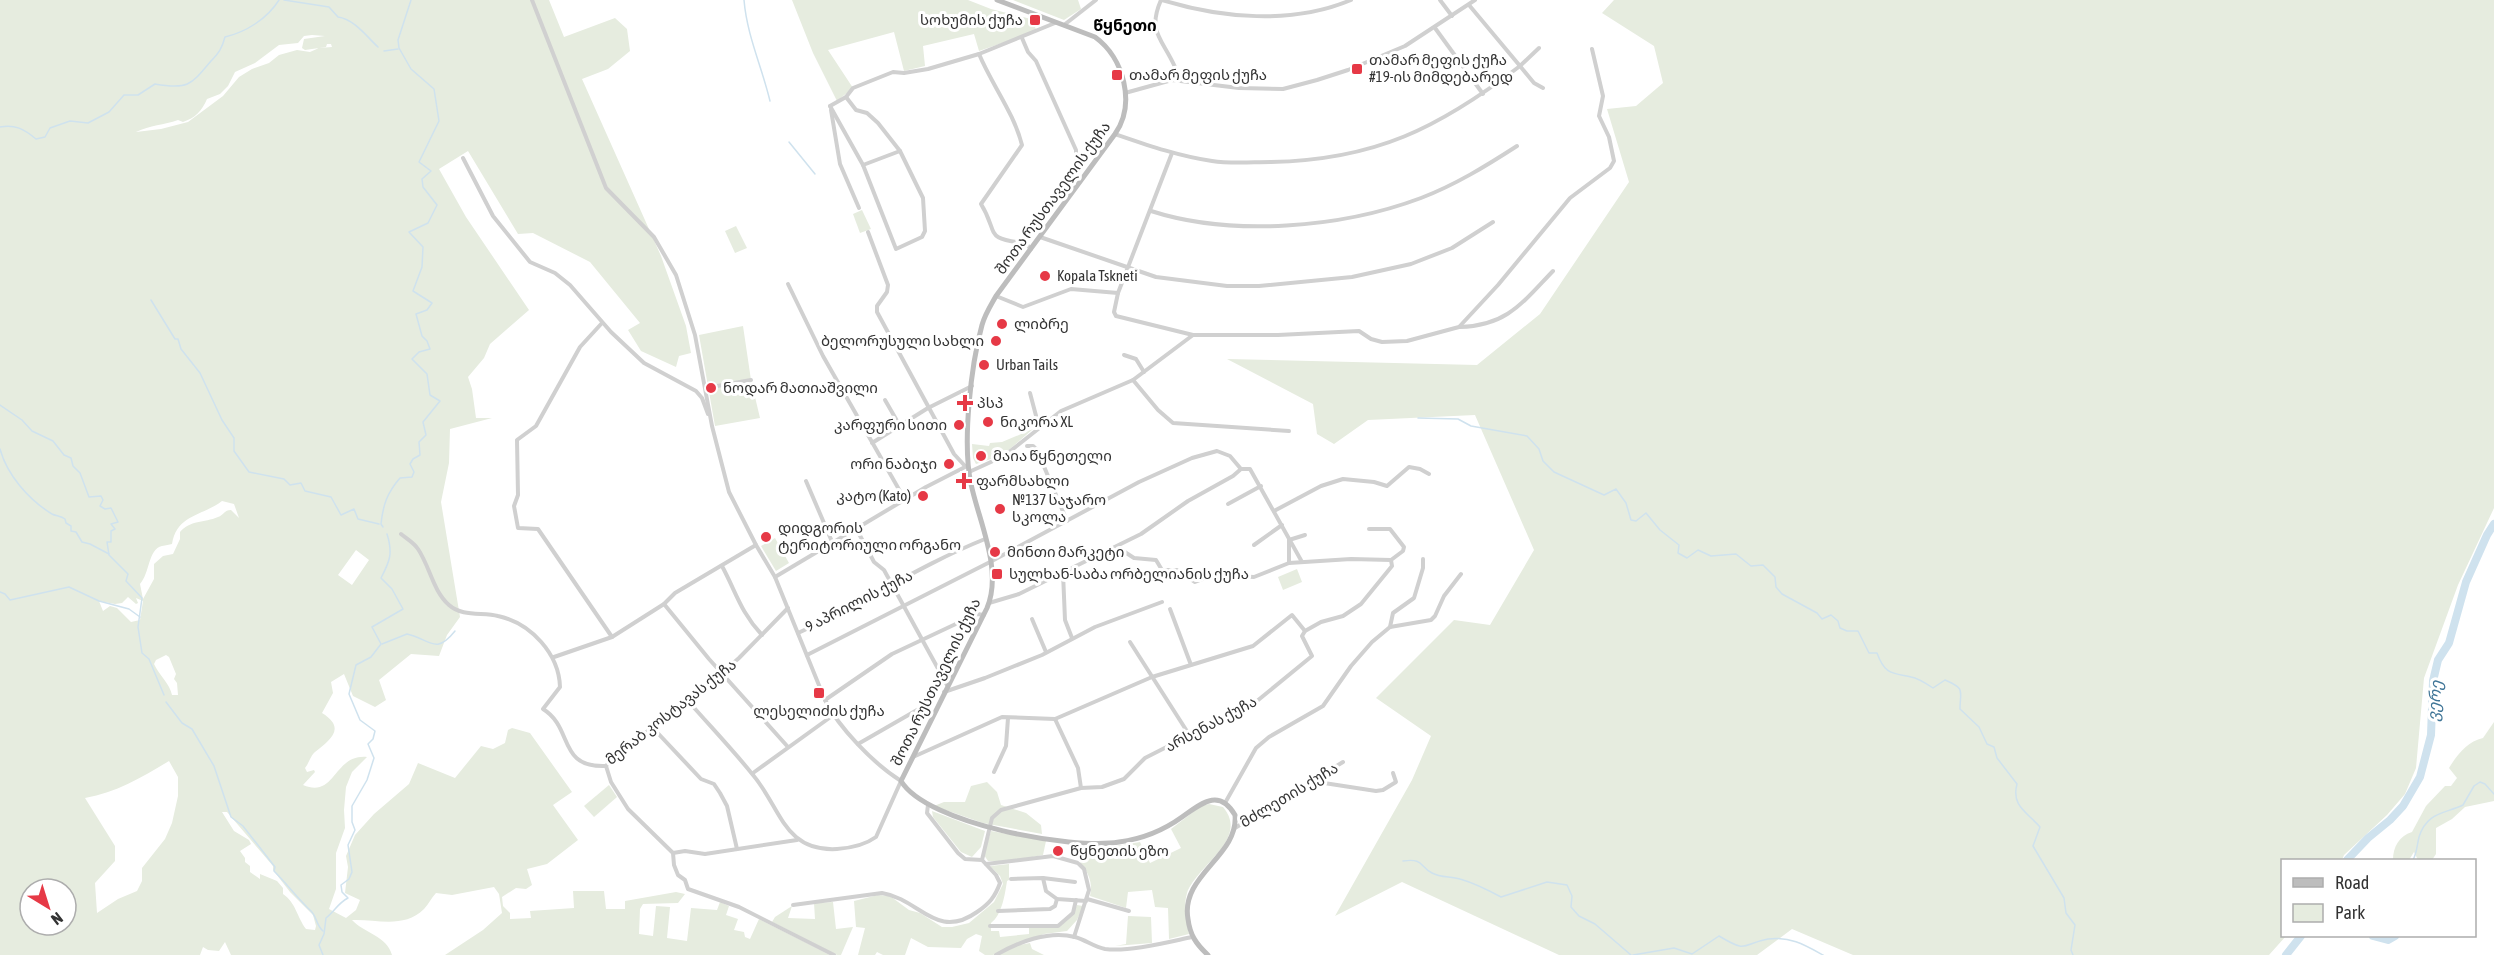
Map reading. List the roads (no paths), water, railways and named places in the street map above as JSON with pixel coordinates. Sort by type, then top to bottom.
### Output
[{"type":"main road","name":"შოთა რუსთაველის ქუჩა","points":[[997,0],[1095,37],[1108,47],[1124,79],[1125,114],[1115,134],[996,296],[982,325],[972,386],[967,435],[967,468],[990,562],[992,587],[984,615],[947,685],[901,782],[910,794],[928,805],[989,827],[1092,844],[1142,837],[1163,829],[1205,801],[1216,800],[1226,803]]},
{"type":"main road","points":[[1208,955],[1192,937],[1186,910],[1194,886],[1229,841],[1235,828],[1235,815],[1226,803]]},
{"type":"street","points":[[532,0],[606,188],[654,237],[676,275],[695,335],[712,426],[729,492],[775,577],[832,716],[858,744],[901,782],[876,837],[870,842],[842,849],[826,850],[797,840],[705,854],[685,851],[673,853]]},
{"type":"street","points":[[1064,25],[1096,0]]},
{"type":"street","points":[[1172,80],[1175,74],[1174,67],[1154,25],[1154,15],[1161,0],[1191,9],[1280,16],[1320,10],[1351,0]]},
{"type":"street","points":[[1440,0],[1452,16]]},
{"type":"street","points":[[1125,93],[1172,80],[1239,88],[1283,89],[1348,70],[1405,46],[1475,0]]},
{"type":"street","points":[[1469,5],[1534,83],[1543,88]]},
{"type":"street","points":[[830,106],[846,97],[853,88],[893,72],[904,74],[980,54],[1056,22]]},
{"type":"street","points":[[1435,28],[1483,94]]},
{"type":"street","points":[[1022,38],[1028,52],[1036,61],[1076,150],[1077,158],[1076,168],[1049,202],[1025,243]]},
{"type":"street","points":[[1115,134],[1172,153],[1214,161],[1299,162],[1347,155],[1399,140],[1431,125],[1483,94],[1520,66],[1539,48]]},
{"type":"street","points":[[1459,327],[1498,285],[1570,198],[1610,168],[1614,161],[1609,137],[1599,116],[1603,96],[1592,49]]},
{"type":"street","points":[[980,54],[991,81],[1000,91],[1022,145],[981,204],[994,234],[999,239],[1025,243],[1031,249]]},
{"type":"street","points":[[830,106],[863,165],[896,249],[922,237],[925,231],[923,198],[900,151],[878,123],[867,113],[856,110],[846,97]]},
{"type":"street","points":[[830,106],[832,129],[840,164],[859,208]]},
{"type":"street","points":[[1151,211],[1172,218],[1232,226],[1287,225],[1341,219],[1379,211],[1421,198],[1475,172],[1517,146]]},
{"type":"street","points":[[863,165],[900,151]]},
{"type":"street","points":[[1172,153],[1118,293],[1114,312],[1116,316],[1193,335],[1278,335],[1359,331],[1371,339],[1382,342],[1407,341],[1459,327],[1487,325],[1523,302],[1553,271]]},
{"type":"street","points":[[464,158],[493,216],[530,262],[555,273],[570,285],[625,348],[644,363],[699,394],[712,426]]},
{"type":"street","points":[[1040,237],[1156,277],[1227,286],[1274,286],[1352,277],[1411,264],[1440,254],[1480,232],[1493,222]]},
{"type":"street","points":[[868,232],[888,285],[887,292],[877,306],[877,312],[928,408],[958,460],[967,468]]},
{"type":"street","points":[[788,284],[823,356],[904,500]]},
{"type":"street","points":[[996,296],[1023,307],[1071,289],[1118,293]]},
{"type":"street","points":[[602,323],[580,346],[576,358],[536,426],[517,440],[518,495],[514,506],[518,528],[538,529],[612,637]]},
{"type":"street","points":[[775,577],[904,500],[967,468],[1004,456],[1061,411],[1133,380],[1193,335]]},
{"type":"street","points":[[1124,355],[1136,359],[1143,372]]},
{"type":"street","points":[[706,388],[751,380]]},
{"type":"street","points":[[1133,380],[1158,410],[1173,423],[1288,431]]},
{"type":"street","points":[[872,443],[928,408],[972,386]]},
{"type":"street","points":[[1030,393],[1039,427]]},
{"type":"street","points":[[885,400],[900,426]]},
{"type":"street","points":[[1027,446],[1034,446],[1043,461],[1068,522]]},
{"type":"street","points":[[807,655],[1068,522],[1138,482],[1200,455],[1217,451],[1225,453],[1240,469]]},
{"type":"street","points":[[1274,511],[1321,486],[1344,479],[1388,486],[1409,467],[1429,474]]},
{"type":"street","points":[[989,603],[1019,594],[1117,547],[1141,534],[1188,501],[1233,476],[1240,469],[1250,469],[1302,562]]},
{"type":"street","points":[[806,480],[833,544]]},
{"type":"street","points":[[1228,504],[1261,486]]},
{"type":"street","points":[[1254,545],[1282,525]]},
{"type":"street","points":[[1117,547],[1134,558],[1156,560],[1162,570],[1177,570],[1195,582],[1213,575],[1254,577],[1289,563],[1351,559],[1391,560],[1403,551],[1404,547],[1390,530],[1369,529]]},
{"type":"street","points":[[857,530],[874,562],[884,570],[947,685]]},
{"type":"street","points":[[401,534],[418,548],[437,590],[452,608],[495,615],[517,622],[554,657],[612,637],[664,604],[675,593],[756,545]]},
{"type":"street","points":[[1289,540],[1305,535]]},
{"type":"street","name":"9 აპრილის ქუჩა","points":[[798,633],[847,610],[960,549],[985,539]]},
{"type":"street","points":[[1289,540],[1289,563]]},
{"type":"street","points":[[1390,627],[1393,613],[1414,598],[1423,568],[1423,559]]},
{"type":"street","points":[[912,757],[1002,717],[1055,719],[1152,676],[1253,646],[1292,615],[1305,631],[1321,622],[1342,616],[1361,604],[1392,566],[1391,560]]},
{"type":"street","points":[[722,566],[738,603],[748,620],[762,635]]},
{"type":"street","points":[[1063,573],[1065,620],[1072,638]]},
{"type":"street","points":[[1226,803],[1256,748],[1269,737],[1323,706],[1365,649],[1390,627],[1431,620],[1447,592],[1461,574]]},
{"type":"street","points":[[944,692],[985,678],[1044,653],[1072,638],[1162,602]]},
{"type":"street","points":[[664,604],[788,747]]},
{"type":"street","name":"მერაბ კოსტავას ქუჩა","points":[[554,657],[560,676],[560,687],[543,709],[555,718],[569,748],[579,761],[591,766],[606,766],[617,753],[689,702],[788,609]]},
{"type":"street","points":[[1170,609],[1191,665]]},
{"type":"street","points":[[825,700],[892,654],[977,614],[984,615]]},
{"type":"street","points":[[1032,619],[1044,653]]},
{"type":"street","name":"არსენას ქუჩა","points":[[989,827],[992,818],[1006,807],[1124,779],[1146,758],[1257,701],[1312,656],[1302,636],[1305,631]]},
{"type":"street","points":[[1130,642],[1190,736]]},
{"type":"street","points":[[689,702],[753,773],[797,840]]},
{"type":"street","points":[[858,744],[924,706],[933,714]]},
{"type":"street","points":[[753,773],[832,716]]},
{"type":"street","points":[[994,772],[1006,746],[1008,718]]},
{"type":"street","points":[[1055,719],[1078,768],[1081,788]]},
{"type":"street","points":[[653,728],[701,779],[714,784],[727,806],[737,849]]},
{"type":"street","name":"მძლეთის ქუჩა","points":[[1235,828],[1247,823],[1343,762]]},
{"type":"street","points":[[606,766],[611,782],[628,809],[673,853],[674,866],[678,875],[685,880],[688,889],[739,907],[834,955]]},
{"type":"street","points":[[1311,781],[1379,790],[1396,782],[1393,772]]},
{"type":"street","points":[[793,905],[882,893],[891,894],[939,922],[956,922],[967,919],[995,896],[999,879],[982,860],[965,859],[958,853],[927,813],[928,805]]},
{"type":"street","points":[[982,860],[989,827]]},
{"type":"street","points":[[986,864],[1053,856],[1078,863],[1084,869],[1089,890],[1074,937]]},
{"type":"street","points":[[1043,878],[1046,891],[1057,899],[1086,900],[1129,911]]},
{"type":"street","points":[[1011,879],[1043,878],[1075,882]]},
{"type":"street","points":[[998,911],[1050,909],[1055,906],[1057,899]]},
{"type":"street","points":[[990,926],[1058,926],[1072,913],[1076,900]]},
{"type":"street","points":[[996,955],[1043,936],[1074,937],[1107,949],[1192,937]]},
{"type":"waterway","points":[[0,127],[19,128],[36,139],[45,137],[50,128],[70,121],[88,123],[109,112],[124,95],[138,95],[155,84],[175,86],[188,84],[216,55],[225,37],[255,24],[279,0]]},
{"type":"waterway","points":[[284,0],[329,7],[338,17],[355,25],[378,47]]},
{"type":"waterway","points":[[383,527],[381,524],[386,499],[400,478],[412,477],[414,472],[410,464],[420,455],[419,442],[426,435],[423,422],[440,401],[430,395],[427,374],[412,359],[419,352],[430,349],[422,336],[416,314],[427,310],[432,303],[413,291],[422,267],[423,247],[409,232],[428,223],[437,205],[423,187],[422,179],[431,171],[419,162],[439,121],[434,89],[411,69],[399,48],[398,40],[411,0]]},
{"type":"waterway","points":[[744,0],[751,39],[770,101]]},
{"type":"waterway","points":[[384,51],[398,49]]},
{"type":"waterway","points":[[789,142],[815,174]]},
{"type":"waterway","points":[[151,300],[175,339],[178,339],[181,349],[200,373],[222,420],[234,438],[234,451],[249,472],[284,479],[290,485],[301,483],[305,491],[331,497],[341,515],[354,509],[358,519],[379,524]]},
{"type":"waterway","points":[[0,405],[22,420],[32,431],[53,441],[64,455],[71,458],[73,466],[80,473],[89,497],[101,496],[103,500],[100,506],[105,509],[111,508],[118,522],[111,524],[115,529],[111,531],[111,542],[107,542],[109,555],[128,574],[126,581],[142,598],[138,627],[142,653],[149,659],[164,695]]},
{"type":"waterway","points":[[1418,418],[1458,419],[1471,426],[1527,436],[1539,449],[1543,461],[1554,472],[1604,495],[1616,489],[1626,503],[1631,520],[1636,521],[1646,513],[1660,530],[1679,545],[1678,553],[1687,558],[1698,550],[1711,556],[1736,554],[1751,566],[1763,565],[1775,577],[1776,587],[1782,594],[1817,613],[1822,619],[1831,615],[1838,621],[1840,628],[1847,631],[1858,631],[1869,653],[1877,653],[1883,665],[1890,672],[1917,679],[1933,688],[1945,680],[1959,688],[1960,709],[1979,727],[1987,744],[1994,747],[1997,758],[2017,784],[2018,803],[2040,827],[2033,846],[2064,898],[2066,913],[2075,925],[2071,950],[2073,955]]},
{"type":"waterway","points":[[0,449],[13,477],[35,502],[52,514],[65,519],[66,523],[71,526],[71,531],[76,532],[82,542],[109,554]]},
{"type":"waterway","name":"ვერე","points":[[2348,859],[2403,806],[2420,777],[2431,735],[2433,681],[2438,660],[2449,643],[2466,582],[2494,524]]},
{"type":"waterway","points":[[323,955],[319,945],[324,934],[326,918],[348,898],[342,892],[341,885],[349,879],[352,872],[348,845],[355,830],[352,822],[352,806],[367,780],[374,758],[368,744],[373,739],[375,731],[360,720],[349,694],[356,665],[371,657],[381,644],[372,627],[403,609],[392,589],[381,578],[390,557],[387,534]]},
{"type":"waterway","points":[[0,592],[10,600],[69,587],[99,601],[129,609],[140,617]]},
{"type":"waterway","points":[[382,644],[407,634],[437,644],[448,639],[455,631]]},
{"type":"waterway","points":[[166,702],[182,723],[192,729],[214,766],[231,817],[243,826],[275,867],[274,871],[313,913],[323,931]]},
{"type":"waterway","points":[[2413,859],[2422,829],[2431,818],[2463,805],[2474,786],[2480,782],[2494,794]]},
{"type":"waterway","points":[[1403,861],[1421,863],[1435,875],[1457,878],[1501,897],[1547,882],[1567,885],[1572,896],[1571,907],[1579,916],[1595,924],[1631,955]]},
{"type":"waterway","points":[[1633,955],[1674,948],[1692,954],[1719,936],[1741,946],[1776,938],[1790,940],[1823,955]]},
{"type":"waterway","name":"ვერე","points":[[2286,955],[2300,937]]},
{"type":"waterway","name":"ვერე","points":[[2377,937],[2388,940],[2393,937]]},
{"type":"place","name":"სოხუმის ქუჩა","points":[[1035,20]]},
{"type":"place","name":"თამარ მეფის ქუჩა #19-ის მიმდებარედ","points":[[1357,69]]},
{"type":"place","name":"თამარ მეფის ქუჩა","points":[[1117,75]]},
{"type":"place","name":"Kopala Tskneti","points":[[1045,276]]},
{"type":"place","name":"ლიბრე","points":[[1002,324]]},
{"type":"place","name":"ბელორუსული სახლი","points":[[996,341]]},
{"type":"place","name":"Urban Tails","points":[[984,365]]},
{"type":"place","name":"ნოდარ მათიაშვილი","points":[[711,388]]},
{"type":"place","name":"პსპ","points":[[965,403]]},
{"type":"place","name":"ნიკორა XL","points":[[988,422]]},
{"type":"place","name":"კარფური სითი","points":[[959,425]]},
{"type":"place","name":"მაია წყნეთელი","points":[[981,456]]},
{"type":"place","name":"ორი ნაბიჯი","points":[[949,464]]},
{"type":"place","name":"ფარმსახლი","points":[[964,481]]},
{"type":"place","name":"კატო (Kato)","points":[[923,496]]},
{"type":"place","name":"№137 საჯარო სკოლა","points":[[1000,509]]},
{"type":"place","name":"დიდგორის ტერიტორიული ორგანო","points":[[766,537]]},
{"type":"place","name":"მინთი მარკეტი","points":[[995,552]]},
{"type":"place","name":"სულხან-საბა ორბელიანის ქუჩა","points":[[997,574]]},
{"type":"place","name":"ლესელიძის ქუჩა","points":[[819,693]]},
{"type":"place","name":"წყნეთის ეზო","points":[[1058,851]]},
{"type":"district","name":"წყნეთი","points":[[1125,25]]}]
